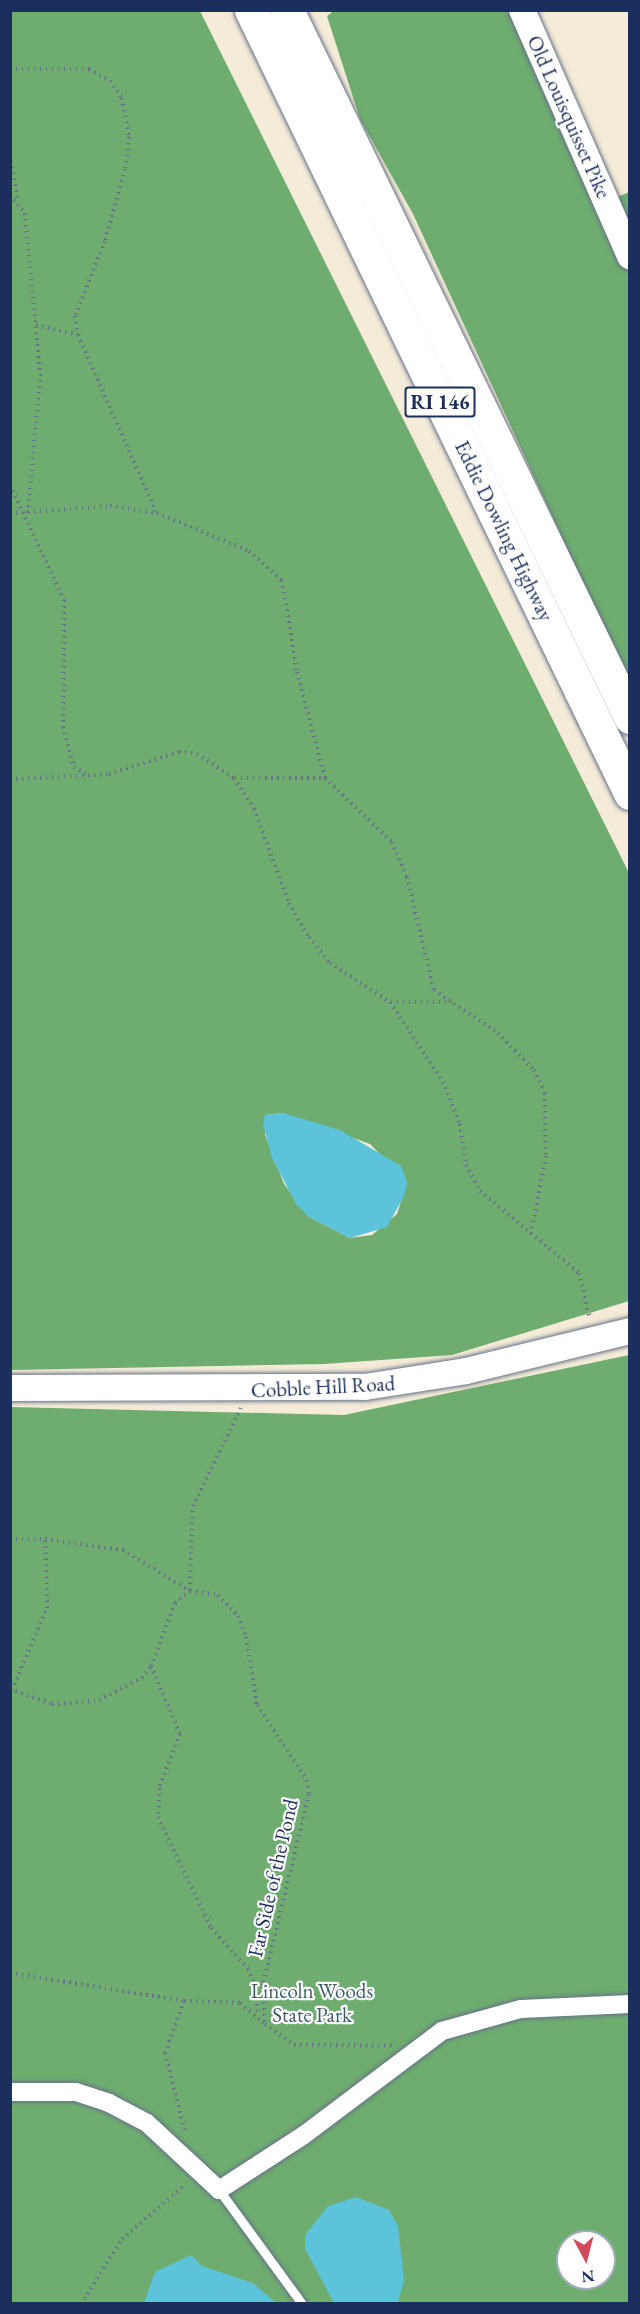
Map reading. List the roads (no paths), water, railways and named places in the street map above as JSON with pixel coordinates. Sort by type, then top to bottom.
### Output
[{"type":"highway","name":"Eddie Dowling Highway","points":[[251,10],[630,793]]},
{"type":"highway","name":"Eddie Dowling Highway","points":[[287,10],[630,717]]},
{"type":"street","name":"Old Louisquisset Pike","points":[[522,10],[630,256]]},
{"type":"street","name":"Cobble Hill Road","points":[[10,1388],[249,1391],[412,1381],[630,1331]]},
{"type":"street","points":[[10,2092],[76,2092],[110,2103],[147,2123],[197,2174],[219,2190],[304,2135],[442,2031],[521,2009],[629,2004]]},
{"type":"lane","points":[[219,2190],[302,2304]]},
{"type":"water","points":[[283,1113],[340,1130],[401,1166],[407,1182],[404,1196],[387,1227],[350,1238],[309,1217],[296,1204],[272,1158],[263,1125],[265,1115]]},
{"type":"water","points":[[356,2197],[389,2210],[398,2226],[404,2280],[398,2303],[334,2303],[305,2249],[305,2235],[328,2206]]},
{"type":"water","points":[[191,2255],[202,2266],[253,2283],[276,2303],[144,2303],[155,2272]]},
{"type":"park label","name":"Lincoln Woods State Park","points":[[312,2003]]}]
